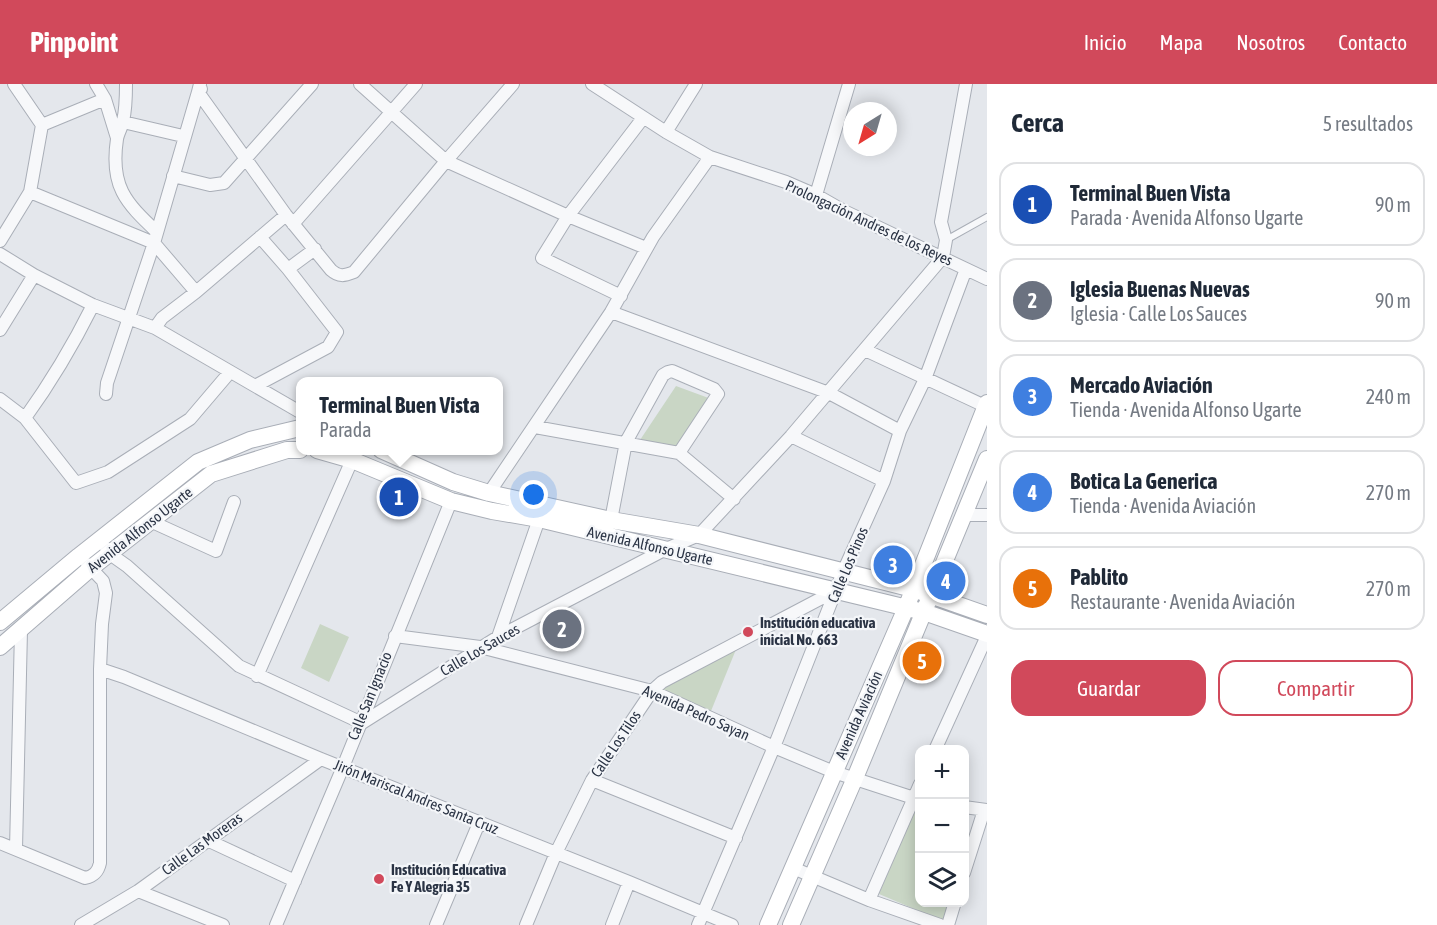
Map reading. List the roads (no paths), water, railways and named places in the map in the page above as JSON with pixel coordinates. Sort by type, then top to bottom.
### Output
[{"type":"main road","name":"Avenida Aviación","points":[[768,925],[906,608],[986,406]]},
{"type":"main road","name":"Avenida Alfonso Ugarte","points":[[0,647],[21,630],[85,562],[100,540],[198,462],[250,440],[296,429]]},
{"type":"main road","name":"Avenida Alfonso Ugarte","points":[[0,622],[85,562],[110,554],[212,474],[287,450],[296,450]]},
{"type":"main road","name":"Avenida Alfonso Ugarte","points":[[334,455],[352,460],[451,501],[539,519],[837,590],[924,612],[987,635]]},
{"type":"main road","name":"Avenida Alfonso Ugarte","points":[[392,455],[453,482],[489,493],[611,520],[699,535],[913,589],[987,615]]},
{"type":"main road","name":"Avenida Aviación","points":[[791,925],[813,878],[987,459]]},
{"type":"street","points":[[0,242],[30,192],[42,125],[14,84]]},
{"type":"street","points":[[96,84],[105,99],[117,138],[116,173],[121,191],[196,292]]},
{"type":"street","points":[[117,138],[123,122],[126,84]]},
{"type":"street","points":[[173,176],[216,185],[224,183],[312,84]]},
{"type":"street","points":[[360,84],[446,161],[646,248]]},
{"type":"street","points":[[156,328],[162,318],[260,237],[290,219],[416,84]]},
{"type":"street","points":[[201,87],[246,159],[290,219],[331,270],[337,276],[346,276],[354,272],[513,84]]},
{"type":"street","name":"Prolongación Andres de los Reyes","points":[[592,84],[710,158],[786,182],[816,195],[844,211],[987,279]]},
{"type":"street","points":[[666,132],[696,84]]},
{"type":"street","points":[[816,195],[849,84]]},
{"type":"street","points":[[699,535],[829,393],[943,257],[946,240],[940,222],[966,84]]},
{"type":"street","points":[[106,394],[107,383],[156,237],[183,136],[201,87]]},
{"type":"street","points":[[42,125],[105,99]]},
{"type":"street","points":[[621,296],[542,258],[568,216],[643,117]]},
{"type":"street","points":[[123,122],[183,136]]},
{"type":"street","points":[[489,493],[611,312],[646,248],[710,158]]},
{"type":"street","points":[[30,192],[156,237]]},
{"type":"street","points":[[255,386],[328,347],[337,332],[260,237]]},
{"type":"street","points":[[288,269],[315,249]]},
{"type":"street","points":[[0,254],[93,305],[156,328],[296,410]]},
{"type":"street","name":"Calle Los Pinos","points":[[698,925],[774,747],[843,572],[884,482],[900,431],[925,379],[966,269]]},
{"type":"street","points":[[0,330],[33,274]]},
{"type":"street","points":[[25,418],[59,369],[93,305]]},
{"type":"street","points":[[611,312],[829,393],[900,431]]},
{"type":"street","points":[[865,350],[986,406]]},
{"type":"street","points":[[611,520],[626,442],[663,375],[672,371],[714,389],[718,394],[679,453]]},
{"type":"street","points":[[0,399],[25,418],[76,483],[108,472],[190,419],[230,372]]},
{"type":"street","points":[[535,427],[679,453],[734,499]]},
{"type":"street","points":[[791,436],[884,482]]},
{"type":"street","points":[[257,676],[352,460]]},
{"type":"street","name":"Calle San Ignacio","points":[[276,925],[343,767],[351,742],[362,723],[451,501]]},
{"type":"street","points":[[150,521],[216,551],[234,502]]},
{"type":"street","points":[[963,515],[987,515]]},
{"type":"street","points":[[498,637],[539,519]]},
{"type":"street","name":"Calle Los Sauces","points":[[362,723],[480,647],[666,549],[699,535]]},
{"type":"street","points":[[100,540],[110,554],[127,566],[239,666],[362,723]]},
{"type":"street","points":[[0,843],[85,878],[98,871],[100,863],[100,669],[106,593],[103,581],[85,562]]},
{"type":"street","name":"Calle Los Tilos","points":[[526,925],[556,853],[592,780],[652,691],[662,682],[837,590]]},
{"type":"street","points":[[16,849],[21,630]]},
{"type":"street","points":[[937,745],[987,635]]},
{"type":"street","name":"Avenida Pedro Sayan","points":[[395,636],[480,647],[652,691],[834,772],[915,800]]},
{"type":"street","name":"Jirón Mariscal Andres Santa Cruz","points":[[100,669],[732,925]]},
{"type":"street","name":"Calle Las Moreras","points":[[81,925],[138,891],[321,759]]},
{"type":"street","points":[[592,780],[736,838]]},
{"type":"street","points":[[869,900],[915,802]]},
{"type":"street","points":[[969,808],[986,810],[969,859]]},
{"type":"street","points":[[436,925],[479,823]]},
{"type":"street","points":[[207,840],[295,880]]},
{"type":"street","points":[[793,868],[869,900],[940,925]]},
{"type":"street","points":[[612,925],[629,882]]},
{"type":"street","points":[[138,891],[197,920],[223,925]]},
{"type":"street","points":[[948,925],[954,907]]},
{"type":"street","points":[[103,925],[104,911]]},
{"type":"lane","points":[[946,240],[987,217]]},
{"type":"place","name":"Terminal Buen Vista","points":[[399,497]]},
{"type":"place","name":"Mercado Aviación","points":[[893,565]]},
{"type":"place","name":"Botica La Generica","points":[[946,581]]},
{"type":"place","name":"Iglesia Buenas Nuevas","points":[[562,629]]},
{"type":"place","name":"Institución educativa inicial No. 663","points":[[748,632]]},
{"type":"place","name":"Pablito","points":[[922,661]]},
{"type":"place","name":"Institución Educativa Fe Y Alegria 35","points":[[379,879]]}]
